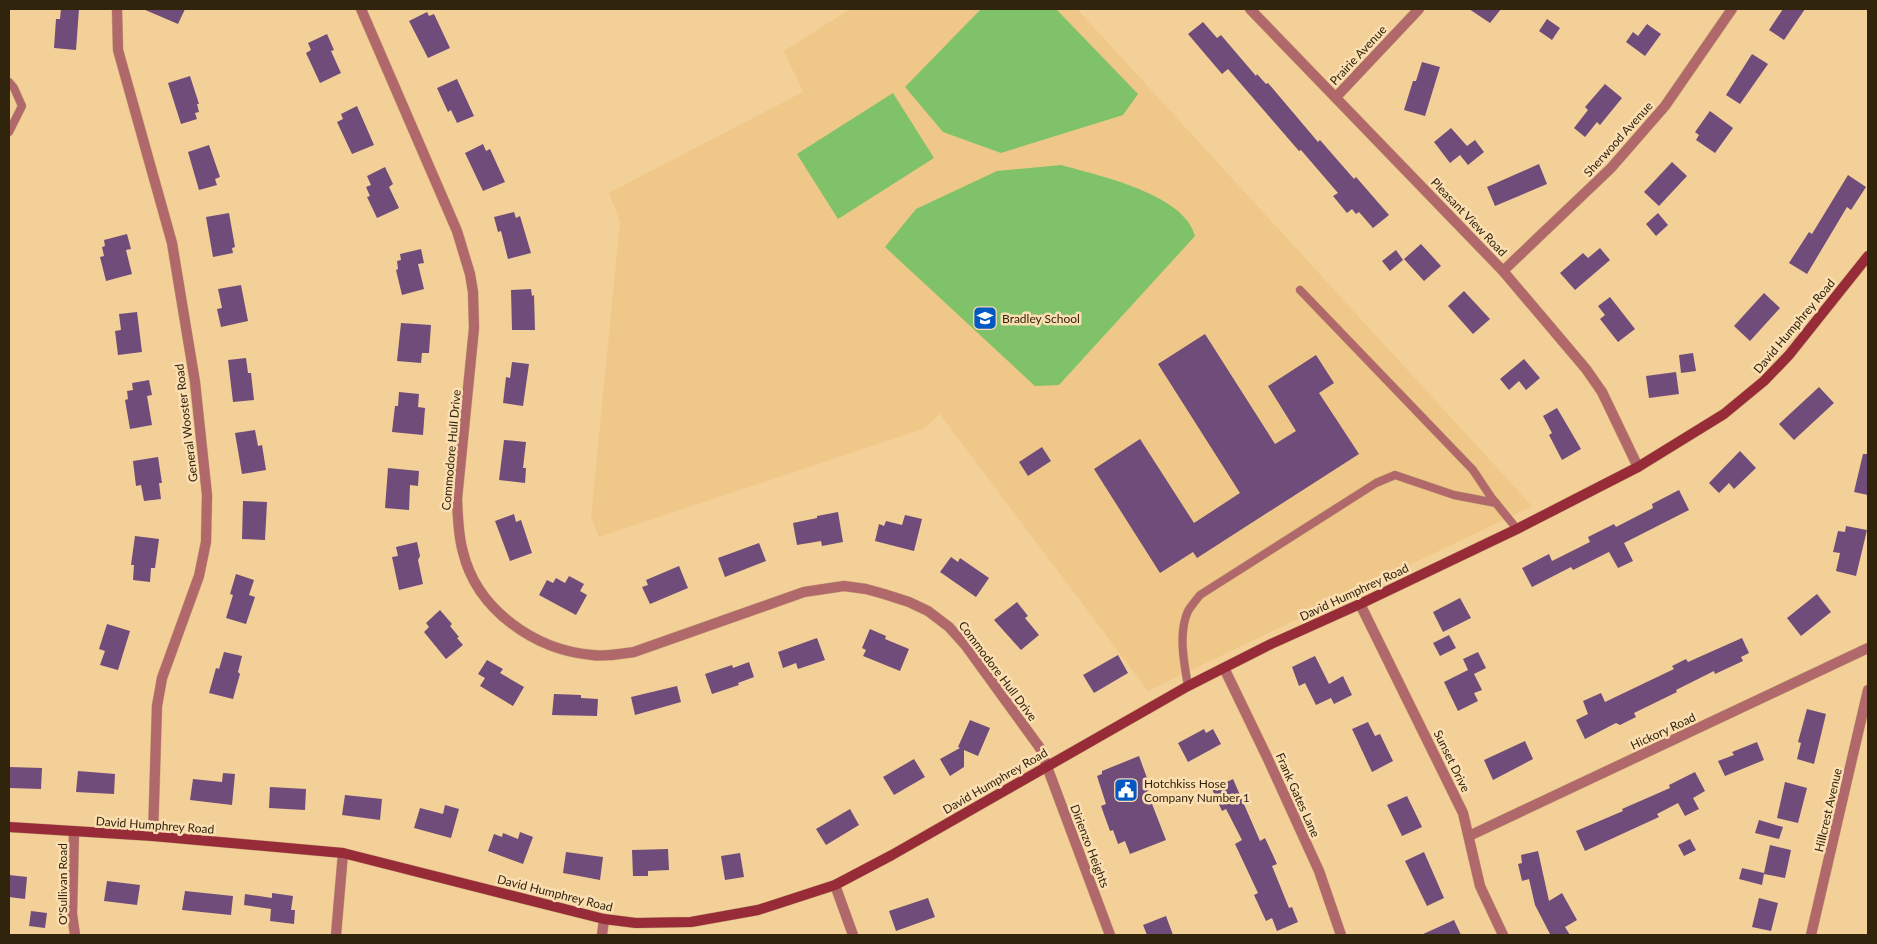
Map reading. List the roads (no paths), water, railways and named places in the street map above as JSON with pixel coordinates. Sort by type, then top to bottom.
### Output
[{"type":"street","name":"General Wooster Road","points":[[117,9],[118,50],[172,243],[195,382],[207,495],[206,542],[198,576],[162,678],[157,706],[153,836]]},
{"type":"street","name":"Commodore Hull Drive","points":[[360,9],[457,231],[470,274],[473,292],[474,328],[457,499],[458,527],[463,553],[469,569],[477,585],[497,611],[510,623],[536,640],[567,651],[592,656],[612,656],[634,652],[804,592],[844,586],[884,594],[928,611],[948,627],[966,646],[1040,748],[1046,765]]},
{"type":"street","name":"Pleasant View Road","points":[[1250,9],[1503,271],[1586,369],[1602,392],[1638,467]]},
{"type":"street","name":"Prairie Avenue","points":[[1336,97],[1419,9]]},
{"type":"street","name":"Sherwood Avenue","points":[[1503,271],[1611,168],[1665,106],[1732,9]]},
{"type":"street","name":"David Humphrey Road","points":[[9,827],[153,836],[343,853],[604,919],[636,923],[691,922],[758,910],[835,885],[1188,686],[1271,644],[1517,529],[1638,467],[1724,414],[1764,381],[1789,355],[1868,256]]},
{"type":"street","name":"Sunset Drive","points":[[1360,604],[1463,813],[1480,886],[1503,935]]},
{"type":"street","name":"Hickory Road","points":[[1469,836],[1868,648]]},
{"type":"street","name":"Frank Gates Lane","points":[[1224,668],[1268,757],[1319,871],[1341,935]]},
{"type":"street","name":"Hillcrest Avenue","points":[[1811,935],[1868,690]]},
{"type":"street","name":"Dirienzo Heights","points":[[1046,765],[1110,935]]},
{"type":"street","name":"O'Sullivan Road","points":[[74,832],[72,914],[75,935]]},
{"type":"street","points":[[336,935],[343,853]]},
{"type":"street","points":[[835,885],[853,935]]},
{"type":"street","points":[[602,935],[604,919]]},
{"type":"lane","points":[[9,82],[14,88],[22,106],[9,132]]},
{"type":"lane","points":[[1300,290],[1473,470],[1517,529]]},
{"type":"lane","points":[[1188,686],[1183,662],[1183,633],[1188,612],[1200,595],[1376,483],[1395,475],[1454,495],[1496,503]]},
{"type":"place","name":"Bradley School","points":[[985,318]]},
{"type":"place","name":"Hotchkiss Hose Company Number 1","points":[[1126,790]]}]
